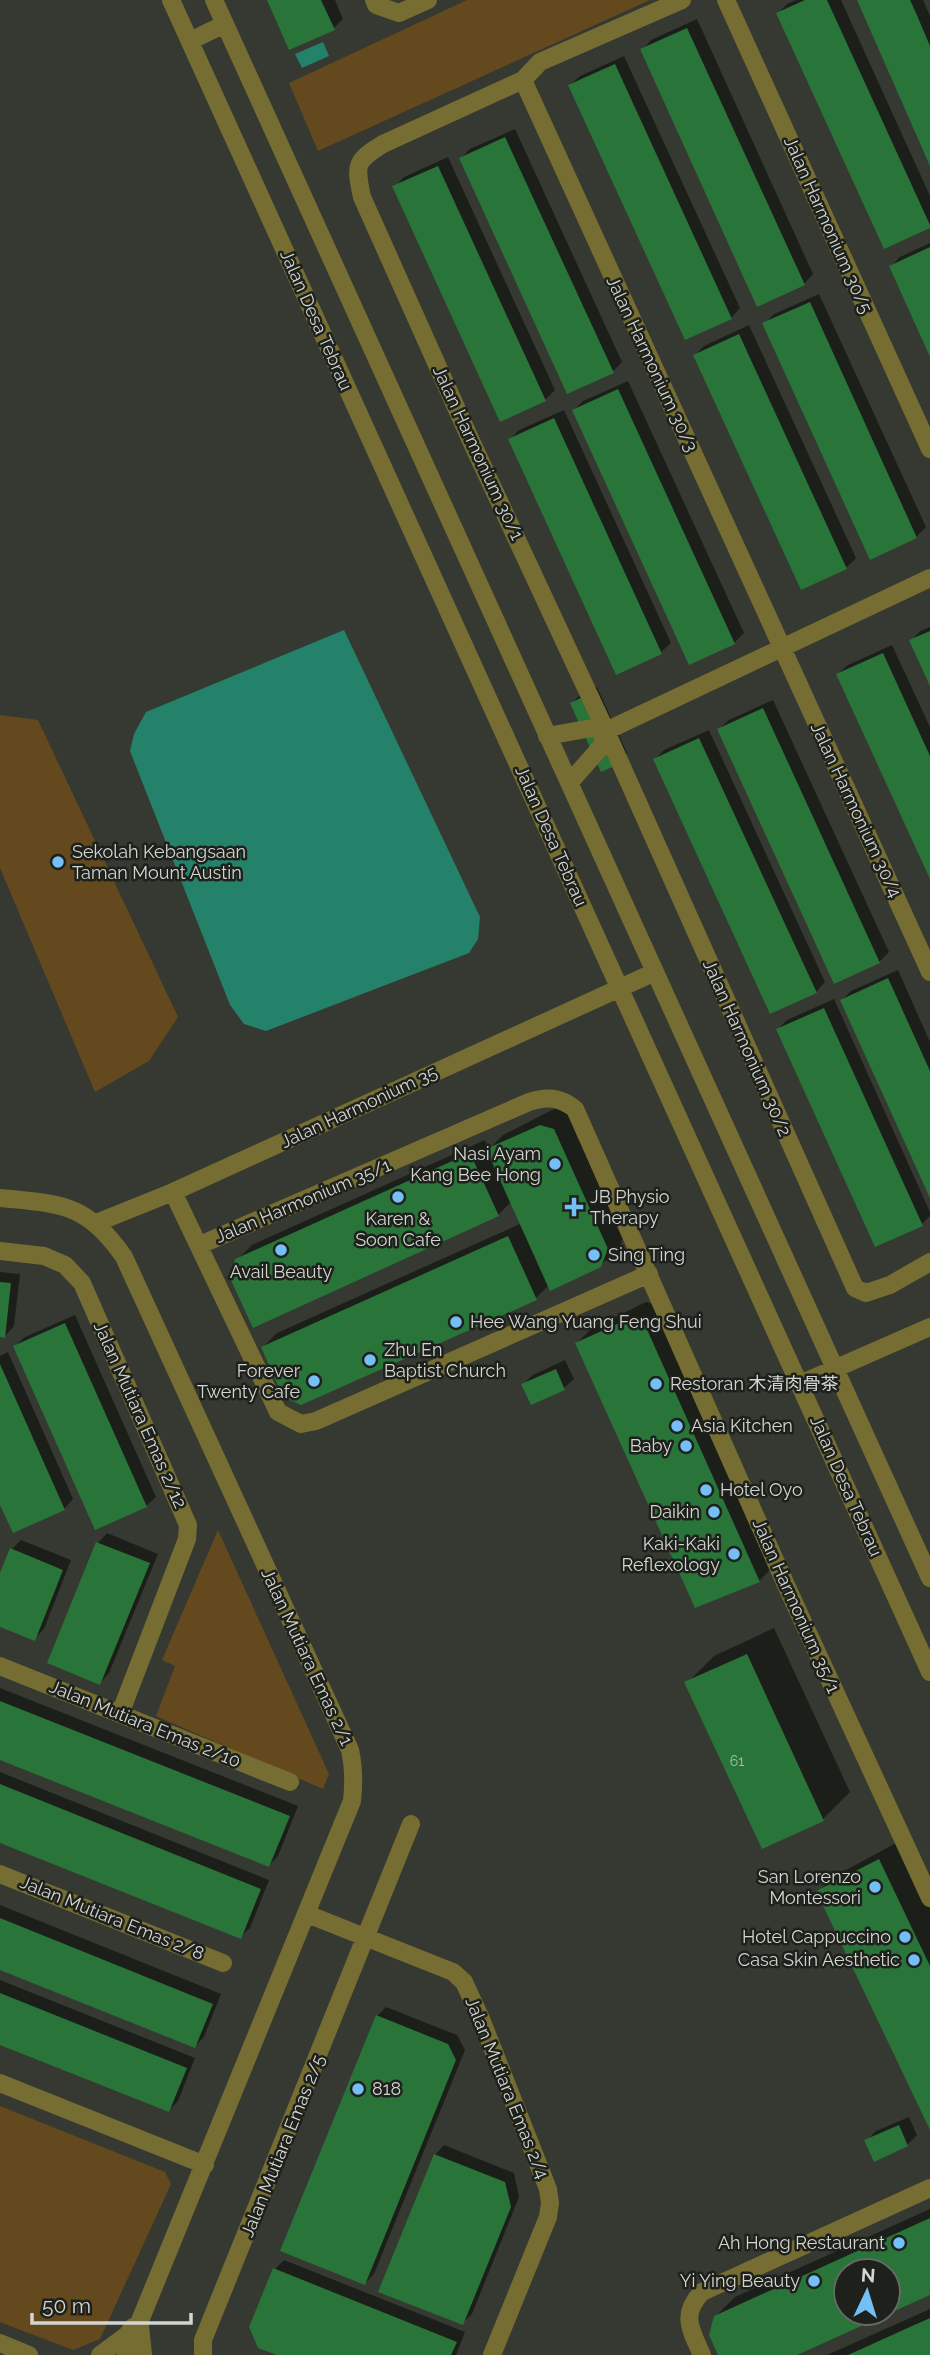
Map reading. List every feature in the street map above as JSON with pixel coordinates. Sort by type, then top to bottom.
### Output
[{"type":"street","name":"Jalan Desa Tebrau","points":[[171,0],[930,1672]]},
{"type":"street","points":[[214,0],[930,1578]]},
{"type":"street","points":[[374,0],[376,5],[399,13],[428,0]]},
{"type":"street","points":[[523,80],[540,62],[682,0]]},
{"type":"street","name":"Jalan Harmonium 30/5","points":[[726,0],[930,449]]},
{"type":"street","points":[[190,41],[225,24]]},
{"type":"street","name":"Jalan Harmonium 30/1","points":[[523,80],[383,144],[363,156],[357,173],[362,197],[461,419],[606,731]]},
{"type":"street","name":"Jalan Harmonium 30/3","points":[[523,80],[782,648]]},
{"type":"street","points":[[547,736],[592,728],[606,731],[930,578]]},
{"type":"street","name":"Jalan Harmonium 30/4","points":[[782,648],[930,972]]},
{"type":"street","points":[[570,782],[601,747],[606,731]]},
{"type":"street","name":"Jalan Harmonium 30/2","points":[[606,731],[855,1288],[866,1293],[890,1285],[930,1262]]},
{"type":"street","name":"Jalan Harmonium 35","points":[[96,1223],[173,1192],[655,972]]},
{"type":"street","name":"Jalan Harmonium 35/1","points":[[200,1245],[529,1102],[555,1098],[566,1102],[575,1110],[786,1585],[930,1898]]},
{"type":"street","points":[[173,1192],[278,1412],[301,1424],[316,1421],[649,1274]]},
{"type":"street","name":"Jalan Mutiara Emas 2/1","points":[[0,1198],[66,1206],[82,1213],[112,1239],[124,1257],[350,1750],[354,1783],[352,1801],[307,1914],[126,2355]]},
{"type":"street","name":"Jalan Mutiara Emas 2/12","points":[[0,1251],[44,1256],[65,1265],[82,1283],[188,1525],[187,1539],[120,1714]]},
{"type":"street","points":[[800,1384],[930,1326]]},
{"type":"street","name":"Jalan Mutiara Emas 2/10","points":[[0,1666],[290,1782]]},
{"type":"street","name":"Jalan Mutiara Emas 2/5","points":[[203,2355],[203,2340],[368,1937],[411,1824]]},
{"type":"street","name":"Jalan Mutiara Emas 2/8","points":[[0,1874],[223,1963]]},
{"type":"street","name":"Jalan Mutiara Emas 2/4","points":[[307,1914],[447,1969],[464,1982],[481,2019],[548,2189],[551,2203],[548,2217],[492,2355]]},
{"type":"street","points":[[0,2082],[205,2165]]},
{"type":"street","points":[[702,2355],[690,2328],[688,2313],[702,2292],[930,2188]]},
{"type":"street","points":[[100,2355],[127,2335],[140,2319]]},
{"type":"street","points":[[140,2319],[143,2355]]},
{"type":"street","points":[[0,2343],[29,2355]]},
{"type":"shaded area","points":[[467,0],[650,0],[318,151],[289,83]]},
{"type":"shaded area","points":[[323,42],[329,56],[302,68],[295,54]]},
{"type":"shaded area","points":[[344,630],[480,917],[478,939],[469,953],[266,1031],[244,1024],[230,1005],[130,751],[134,734],[146,712]]},
{"type":"shaded area","name":"Sekolah Kebangsaan Taman Mount Austin","points":[[0,715],[38,720],[178,1017],[149,1061],[95,1092],[0,868]]},
{"type":"shaded area","points":[[218,1530],[329,1774],[323,1789],[156,1716],[175,1666],[162,1660]]},
{"type":"shaded area","points":[[0,2106],[165,2172],[171,2184],[100,2339],[73,2350],[0,2322]]},
{"type":"building","points":[[267,0],[321,0],[335,30],[289,50]]},
{"type":"building","points":[[805,0],[827,0],[930,225],[930,228],[884,249],[776,13]]},
{"type":"building","points":[[857,0],[910,0],[916,13],[930,46],[930,166]]},
{"type":"building","points":[[687,28],[805,285],[757,307],[640,49]]},
{"type":"building","points":[[615,64],[732,319],[685,340],[568,85]]},
{"type":"building","points":[[505,137],[614,373],[567,394],[459,158]]},
{"type":"building","points":[[438,166],[546,401],[500,422],[392,186]]},
{"type":"building","points":[[930,247],[930,357],[889,266]]},
{"type":"building","points":[[810,302],[917,538],[870,560],[762,323]]},
{"type":"building","points":[[739,334],[847,569],[801,590],[693,355]]},
{"type":"building","points":[[618,389],[735,644],[689,665],[572,410]]},
{"type":"building","points":[[554,418],[662,654],[616,675],[508,439]]},
{"type":"building","points":[[930,631],[930,686],[909,640]]},
{"type":"building","points":[[883,653],[930,756],[930,879],[836,674]]},
{"type":"building","points":[[587,695],[619,764],[601,772],[570,703]]},
{"type":"building","points":[[763,708],[880,963],[834,984],[717,729]]},
{"type":"building","points":[[699,738],[817,993],[770,1014],[653,759]]},
{"type":"building","points":[[888,978],[930,1071],[930,1198],[840,1000]]},
{"type":"building","points":[[824,1008],[923,1226],[875,1247],[776,1029]]},
{"type":"building","points":[[540,1125],[554,1129],[608,1249],[601,1267],[550,1291],[486,1149]]},
{"type":"building","points":[[470,1153],[499,1216],[253,1328],[230,1278],[235,1259]]},
{"type":"building","points":[[508,1236],[537,1300],[301,1405],[283,1397],[261,1347]]},
{"type":"building","points":[[0,1282],[11,1283],[5,1338],[0,1337]]},
{"type":"building","points":[[626,1320],[645,1325],[760,1582],[695,1608],[575,1343]]},
{"type":"building","points":[[65,1323],[147,1507],[95,1530],[13,1346]]},
{"type":"building","points":[[0,1364],[65,1510],[13,1533],[0,1505]]},
{"type":"building","points":[[556,1369],[565,1390],[531,1405],[521,1384]]},
{"type":"building","points":[[96,1542],[150,1563],[100,1685],[47,1663]]},
{"type":"building","points":[[10,1548],[63,1570],[35,1641],[0,1627],[0,1573]]},
{"type":"building","points":[[747,1654],[824,1821],[762,1849],[684,1682]]},
{"type":"building","points":[[0,1701],[290,1816],[269,1867],[0,1760]]},
{"type":"building","points":[[0,1784],[261,1889],[241,1939],[0,1843]]},
{"type":"building","points":[[879,1859],[930,1966],[930,2130],[816,1891]]},
{"type":"building","points":[[0,1918],[213,2004],[195,2048],[0,1970]]},
{"type":"building","points":[[0,1993],[187,2068],[169,2112],[0,2045]]},
{"type":"building","points":[[376,2015],[448,2044],[456,2060],[365,2285],[280,2251]]},
{"type":"building","points":[[899,2125],[908,2146],[874,2162],[864,2140]]},
{"type":"building","points":[[434,2154],[505,2182],[511,2207],[463,2325],[378,2292]]},
{"type":"building","points":[[930,2218],[930,2295],[902,2308],[902,2257],[844,2257]]},
{"type":"building","points":[[832,2262],[832,2327],[859,2327],[797,2355],[718,2355],[709,2335],[714,2316]]},
{"type":"building","points":[[273,2268],[457,2342],[451,2355],[277,2355],[258,2348],[249,2327]]},
{"type":"building","points":[[930,2318],[930,2355],[848,2355],[901,2331]]},
{"type":"place","name":"Sekolah Kebangsaan Taman Mount Austin","points":[[58,862]]},
{"type":"place","name":"Nasi Ayam Kang Bee Hong","points":[[555,1164]]},
{"type":"place","name":"Karen & Soon Cafe","points":[[398,1197]]},
{"type":"place","name":"JB Physio Therapy","points":[[574,1207]]},
{"type":"place","name":"Avail Beauty","points":[[281,1250]]},
{"type":"place","name":"Sing Ting","points":[[594,1255]]},
{"type":"place","name":"Hee Wang Yuang Feng Shui","points":[[456,1322]]},
{"type":"place","name":"Zhu En Baptist Church","points":[[370,1360]]},
{"type":"place","name":"Forever Twenty Cafe","points":[[314,1381]]},
{"type":"place","name":"Restoran 木清肉骨茶","points":[[656,1384]]},
{"type":"place","name":"Asia Kitchen","points":[[677,1426]]},
{"type":"place","name":"Baby","points":[[686,1446]]},
{"type":"place","name":"Hotel Oyo","points":[[706,1490]]},
{"type":"place","name":"Daikin","points":[[714,1512]]},
{"type":"place","name":"Kaki-Kaki Reflexology","points":[[734,1554]]},
{"type":"place","name":"San Lorenzo Montessori","points":[[875,1887]]},
{"type":"place","name":"Hotel Cappuccino","points":[[905,1937]]},
{"type":"place","name":"Casa Skin Aesthetic","points":[[914,1960]]},
{"type":"place","name":"818","points":[[358,2089]]},
{"type":"place","name":"Ah Hong Restaurant","points":[[899,2243]]},
{"type":"place","name":"Yi Ying Beauty","points":[[814,2281]]}]
